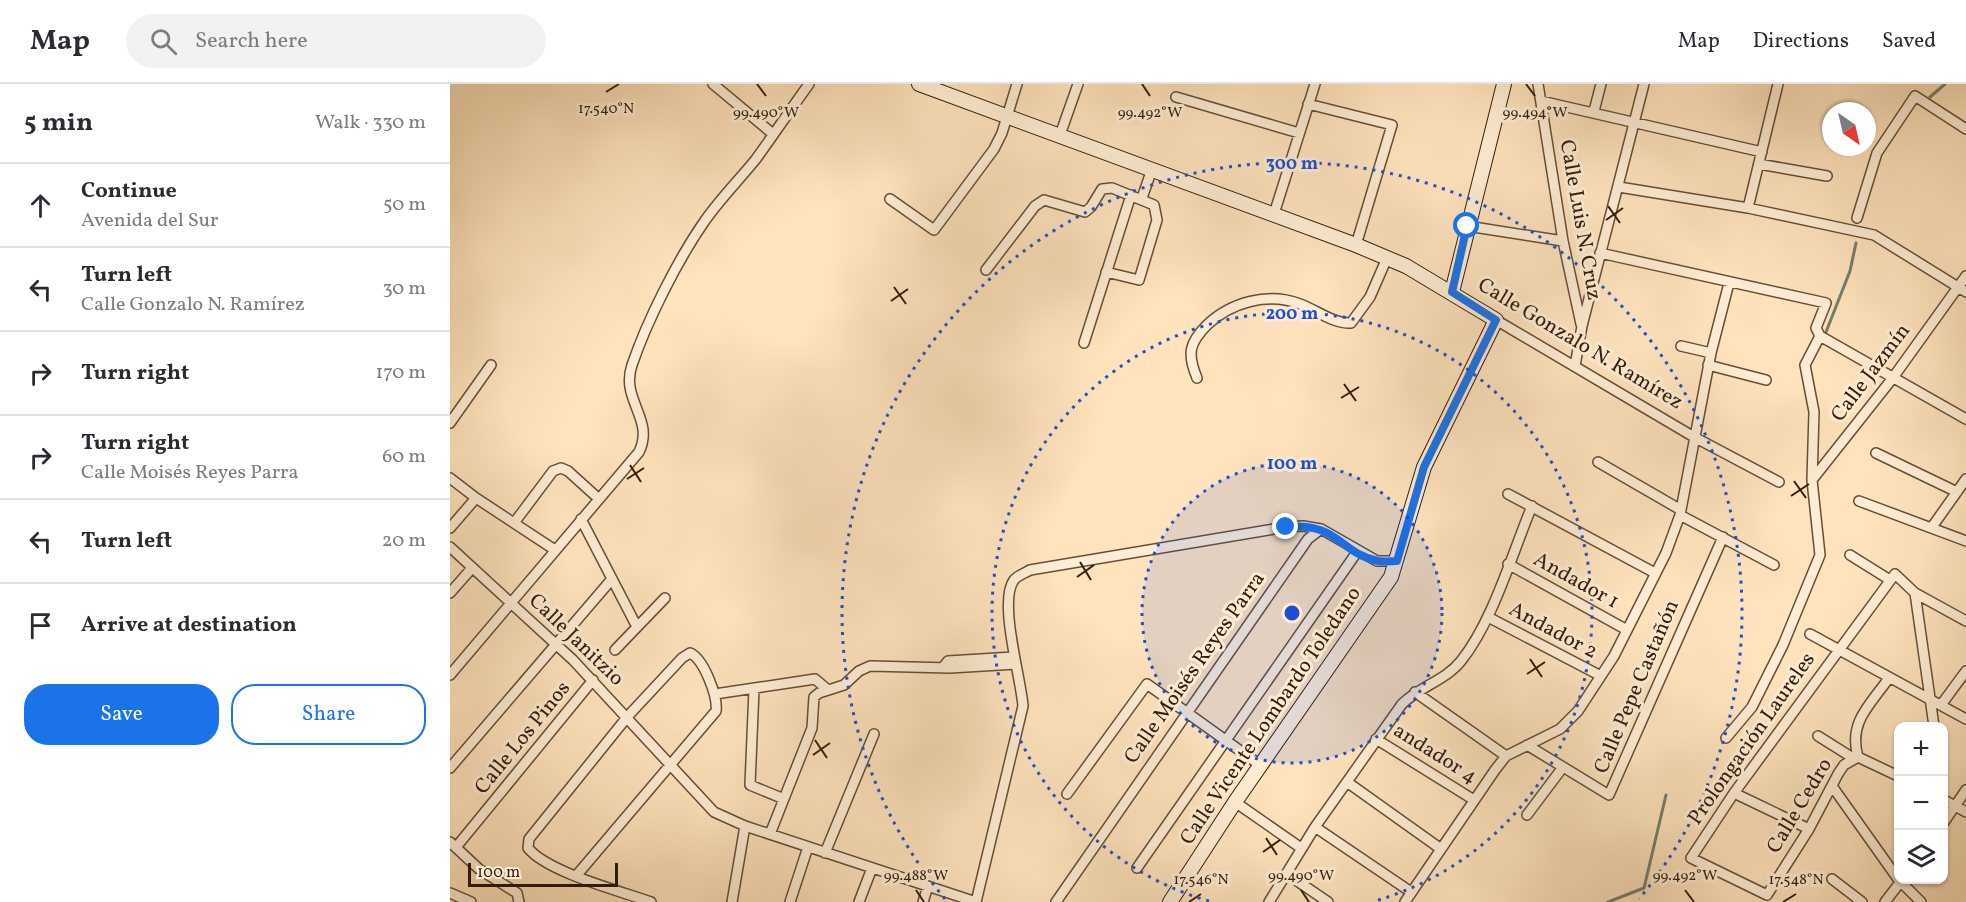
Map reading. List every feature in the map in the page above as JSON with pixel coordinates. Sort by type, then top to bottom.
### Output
[{"type":"street","points":[[713,84],[773,134]]},
{"type":"street","points":[[450,675],[639,452],[645,440],[645,430],[630,396],[627,380],[632,364],[678,264],[705,221],[757,157],[809,84]]},
{"type":"street","name":"Calle Gonzalo N. Ramírez","points":[[919,84],[946,88],[1007,115],[1151,172],[1274,214],[1387,258],[1452,292],[1694,437],[1779,482]]},
{"type":"street","points":[[890,199],[934,230],[1002,134],[1017,84]]},
{"type":"street","points":[[1060,135],[1078,84]]},
{"type":"street","points":[[1274,214],[1315,84]]},
{"type":"street","points":[[1452,292],[1504,84]]},
{"type":"street","name":"Calle Luis N. Cruz","points":[[1538,84],[1563,241],[1582,326]]},
{"type":"street","points":[[1594,111],[1601,84]]},
{"type":"street","points":[[1575,366],[1582,326],[1644,84]]},
{"type":"street","points":[[1748,208],[1778,84]]},
{"type":"street","points":[[1857,218],[1877,153],[1915,96],[1966,129]]},
{"type":"street","points":[[1176,97],[1299,133]]},
{"type":"street","points":[[1541,101],[1594,111],[1635,123],[1762,152]]},
{"type":"street","points":[[1308,104],[1392,125],[1356,245]]},
{"type":"street","points":[[1759,164],[1827,176]]},
{"type":"street","points":[[1142,198],[1151,172]]},
{"type":"street","points":[[1619,187],[1748,208],[1874,235],[1962,290]]},
{"type":"street","points":[[986,270],[1035,206],[1044,200],[1085,212],[1092,207],[1102,189],[1112,188],[1142,198],[1154,205],[1157,212],[1139,280],[1106,273]]},
{"type":"street","points":[[1084,343],[1131,195]]},
{"type":"street","points":[[1467,226],[1563,241]]},
{"type":"street","points":[[1600,253],[1826,303],[1816,328],[1820,336],[1966,419]]},
{"type":"street","points":[[1197,378],[1190,361],[1194,338],[1218,314],[1256,298],[1298,303],[1341,324],[1351,323],[1379,280],[1387,258]]},
{"type":"street","name":"Calle Jazmín","points":[[1812,480],[1962,290],[1966,276]]},
{"type":"street","points":[[1405,902],[1506,756],[1545,739],[1560,729],[1578,711],[1627,630],[1681,513],[1708,365],[1729,283]]},
{"type":"street","name":"Calle Vicente Lombardo Toledano","points":[[1170,902],[1234,802],[1391,577],[1424,467],[1496,320]]},
{"type":"street","points":[[1726,738],[1752,707],[1783,645],[1820,555],[1812,480],[1814,412],[1805,365],[1820,336]]},
{"type":"street","points":[[1681,346],[1711,352]]},
{"type":"street","points":[[450,423],[491,365]]},
{"type":"street","points":[[1708,365],[1766,380]]},
{"type":"street","points":[[1876,453],[1957,492]]},
{"type":"street","points":[[1598,462],[1774,566]]},
{"type":"street","points":[[514,523],[553,471],[561,468],[568,471],[599,499]]},
{"type":"street","points":[[450,478],[555,550]]},
{"type":"street","points":[[1932,527],[1966,479]]},
{"type":"street","points":[[1508,494],[1655,573]]},
{"type":"street","points":[[450,528],[476,498]]},
{"type":"street","points":[[1859,501],[1966,541]]},
{"type":"street","points":[[1269,902],[1315,826],[1376,739],[1415,692],[1436,681],[1461,662],[1488,617],[1532,506]]},
{"type":"street","points":[[581,519],[637,627]]},
{"type":"street","points":[[976,902],[1023,706],[1007,596],[1014,579],[1030,570],[1303,526],[1321,529],[1332,534],[1357,552],[1377,561],[1397,561]]},
{"type":"street","name":"Calle Moisés Reyes Parra","points":[[1056,902],[1308,538],[1321,529]]},
{"type":"street","name":"Calle Pepe Castañón","points":[[1527,745],[1609,795],[1723,537]]},
{"type":"street","name":"Calle Janitzio","points":[[450,547],[556,644],[628,716],[714,812],[745,826],[976,902]]},
{"type":"street","points":[[1137,868],[1357,552]]},
{"type":"street","points":[[1850,555],[1966,621]]},
{"type":"street","name":"Andador 1","points":[[1508,564],[1627,630]]},
{"type":"street","points":[[450,592],[472,568]]},
{"type":"street","name":"Prolongación Laureles","points":[[1767,895],[1690,858],[1734,793],[1892,577]]},
{"type":"street","points":[[450,768],[612,579]]},
{"type":"street","points":[[1915,593],[1934,722]]},
{"type":"street","points":[[615,650],[665,598]]},
{"type":"street","name":"Andador 2","points":[[1488,617],[1601,676]]},
{"type":"street","points":[[1810,634],[1966,719]]},
{"type":"street","points":[[576,876],[716,711],[716,694],[698,659],[690,654],[682,657],[628,716],[529,839],[528,848],[534,856],[576,876],[651,902]]},
{"type":"street","points":[[770,834],[812,728],[814,697],[844,685],[859,671],[870,666],[944,666],[950,668],[1015,660]]},
{"type":"street","points":[[1941,705],[1966,671]]},
{"type":"street","name":"Calle Cedro","points":[[1767,895],[1809,830],[1844,765],[1856,758],[1854,744],[1856,725],[1889,678]]},
{"type":"street","points":[[716,694],[815,679],[824,684],[828,690]]},
{"type":"street","name":"Calle Los Pinos","points":[[454,844],[593,681]]},
{"type":"street","points":[[1067,794],[1147,684],[1260,765]]},
{"type":"street","points":[[754,689],[750,785],[784,799]]},
{"type":"street","points":[[1415,692],[1506,756]]},
{"type":"street","points":[[825,853],[874,734]]},
{"type":"street","points":[[1818,736],[1856,758],[1897,776]]},
{"type":"street","name":"andador 4","points":[[1376,739],[1474,800]]},
{"type":"street","points":[[1527,815],[1563,767]]},
{"type":"street","points":[[1347,782],[1441,849]]},
{"type":"street","points":[[1832,786],[1894,872]]},
{"type":"street","points":[[1948,816],[1966,790]]},
{"type":"street","points":[[1734,793],[1809,830]]},
{"type":"street","points":[[1234,802],[1301,848]]},
{"type":"street","points":[[1948,802],[1966,812]]},
{"type":"street","points":[[732,902],[745,826]]},
{"type":"street","points":[[1315,826],[1411,892]]},
{"type":"street","points":[[454,844],[479,869],[517,893],[519,902]]},
{"type":"street","points":[[790,902],[808,847]]},
{"type":"street","points":[[859,902],[872,868]]},
{"type":"street","points":[[1287,874],[1328,902]]},
{"type":"street","points":[[1832,879],[1862,902]]},
{"type":"street","points":[[1886,902],[1897,884]]},
{"type":"street","points":[[1904,884],[1921,902]]},
{"type":"street","points":[[923,902],[928,886]]},
{"type":"street","points":[[450,893],[465,901]]},
{"type":"waterway","points":[[1930,97],[1945,84]]},
{"type":"waterway","points":[[1826,332],[1850,271],[1856,243]]},
{"type":"waterway","points":[[1608,902],[1644,888],[1666,795]]},
{"type":"route","points":[[1286,527],[1313,526],[1332,534],[1357,552],[1377,561],[1397,561],[1424,467],[1483,351],[1496,320],[1452,292],[1467,226]]}]
